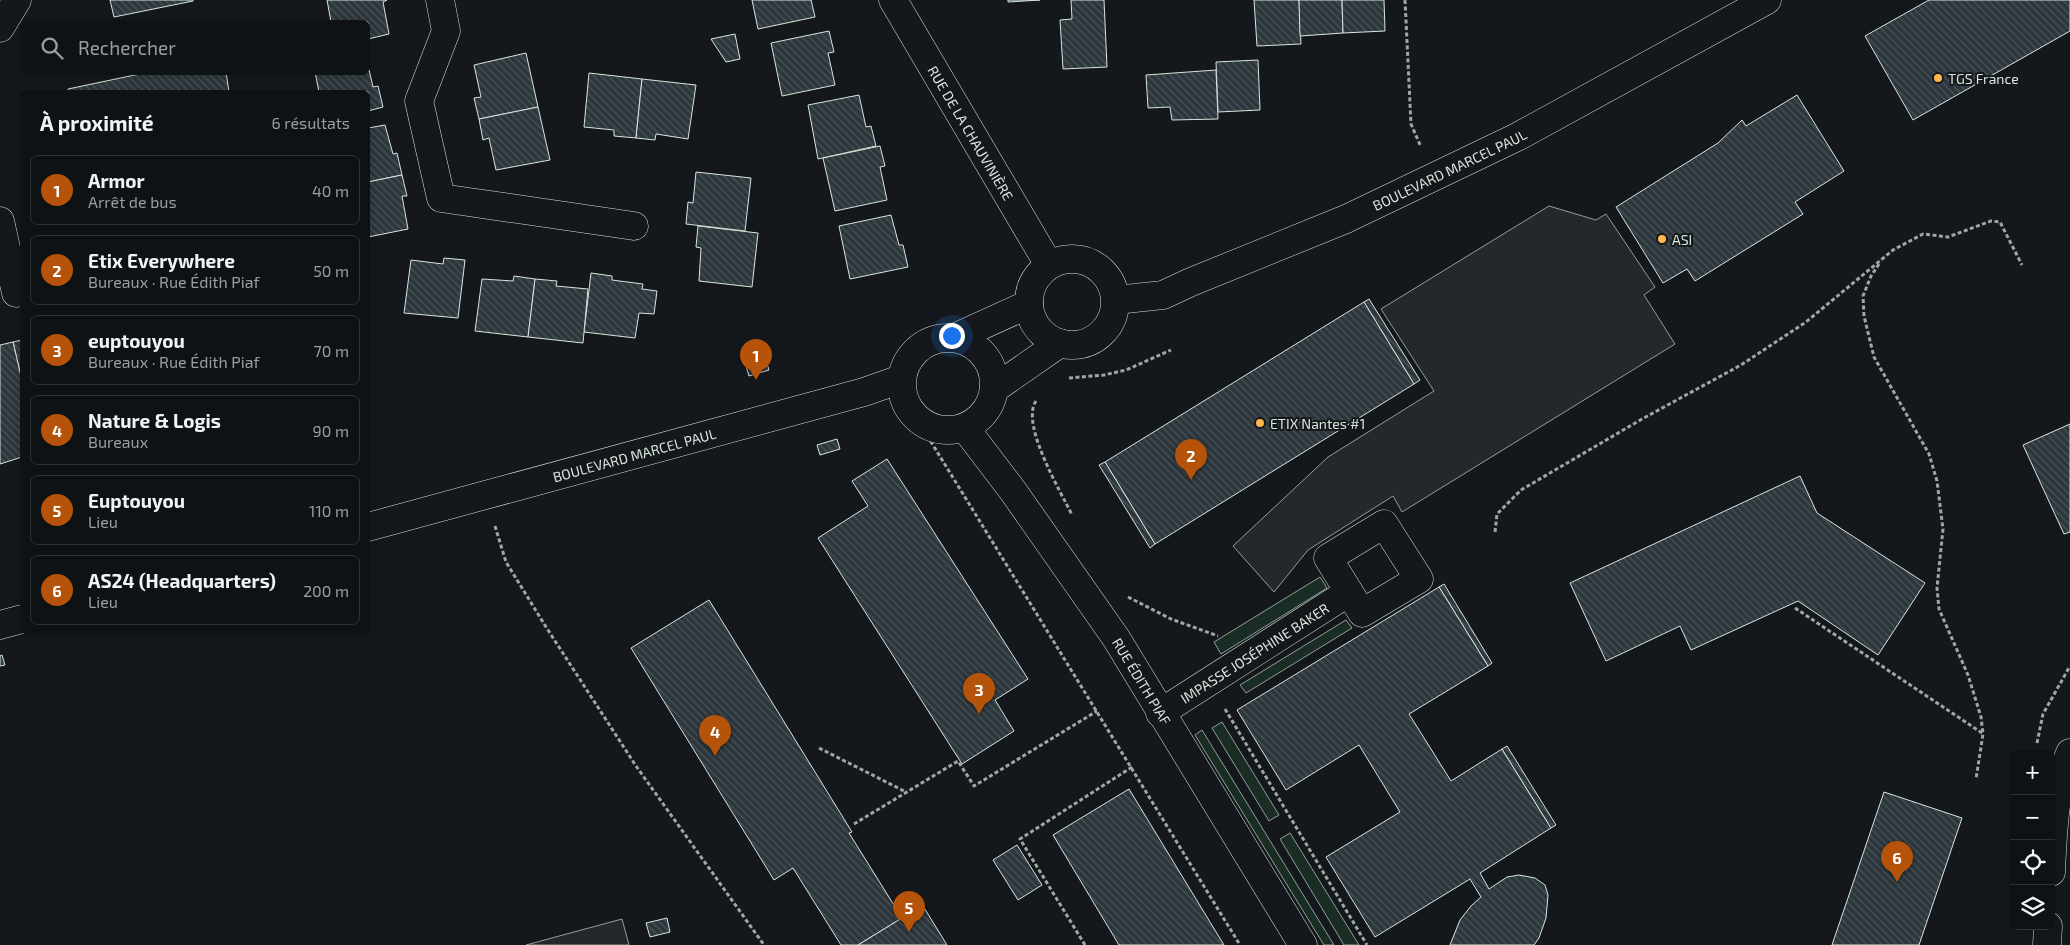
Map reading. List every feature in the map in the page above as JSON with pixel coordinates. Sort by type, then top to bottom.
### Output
[{"type":"street","points":[[0,28],[17,0]]},
{"type":"street","points":[[440,0],[446,31],[419,102],[441,198],[634,226]]},
{"type":"street","name":"RUE DE LA CHAUVINIÈRE","points":[[893,0],[1049,265]]},
{"type":"street","name":"BOULEVARD MARCEL PAUL","points":[[1116,300],[1164,295],[1200,278],[1346,220],[1517,138],[1767,0]]},
{"type":"street","points":[[0,221],[16,293],[20,292]]},
{"type":"street","points":[[1078,258],[1092,263],[1104,272],[1112,285],[1116,300],[1114,313],[1108,325],[1099,336],[1087,342],[1074,345],[1060,343],[1048,338],[1038,329],[1031,317],[1029,292],[1033,281],[1049,265],[1063,259],[1078,258]]},
{"type":"street","points":[[954,338],[1029,304]]},
{"type":"street","points":[[939,338],[954,338],[968,342],[980,350],[989,361],[994,375],[994,389],[985,413],[976,422],[965,428],[939,430],[927,426],[916,419],[902,394],[901,379],[905,364],[919,347],[939,338]]},
{"type":"street","points":[[994,389],[1060,343]]},
{"type":"street","name":"BOULEVARD MARCEL PAUL","points":[[370,526],[864,392],[901,379]]},
{"type":"street","name":"RUE ÉDITH PIAF","points":[[965,428],[1116,638],[1160,713],[1304,945]]},
{"type":"street","name":"IMPASSE JOSÉPHINE BAKER","points":[[1160,713],[1349,592]]},
{"type":"street","points":[[0,625],[20,620]]},
{"type":"street","points":[[2053,840],[2055,808],[2062,771],[2070,753]]},
{"type":"street","points":[[2047,945],[2048,930]]},
{"type":"path","points":[[1405,0],[1411,124]]},
{"type":"path","points":[[1495,532],[1497,514],[1522,490],[1741,365],[1806,322],[1893,250],[1923,234],[1948,238],[1991,221],[2000,222],[2022,264]]},
{"type":"path","points":[[1883,259],[1871,276],[1863,296],[1864,316],[1874,357],[1929,454],[1937,481],[1943,529],[1937,588],[1939,609],[1968,675],[1981,717],[1983,734],[1976,779]]},
{"type":"path","points":[[1060,380],[1104,375],[1126,370],[1171,350]]},
{"type":"path","points":[[1038,398],[1034,404],[1033,422],[1036,440],[1074,517]]},
{"type":"path","points":[[916,419],[1240,945]]},
{"type":"path","points":[[486,496],[506,562],[536,611],[636,766],[764,945]]},
{"type":"path","points":[[1127,596],[1171,619],[1218,636]]},
{"type":"path","points":[[1795,608],[1983,734]]},
{"type":"path","points":[[2036,746],[2043,714],[2070,666]]},
{"type":"path","points":[[1217,714],[1225,709],[1368,945]]},
{"type":"path","points":[[854,824],[958,760],[974,786],[1097,711]]},
{"type":"path","points":[[819,748],[906,792]]},
{"type":"path","points":[[1085,945],[1020,839],[1132,767]]},
{"type":"green space","points":[[1320,577],[1327,588],[1221,654],[1214,642]]},
{"type":"green space","points":[[1346,620],[1352,628],[1246,693],[1240,685]]},
{"type":"green space","points":[[1222,722],[1279,815],[1269,821],[1212,728]]},
{"type":"green space","points":[[1202,730],[1334,945],[1324,945],[1195,735]]},
{"type":"green space","points":[[1290,833],[1359,945],[1344,945],[1280,839]]},
{"type":"shaded area","points":[[1549,206],[1596,220],[1606,214],[1655,287],[1644,295],[1675,344],[1402,512],[1393,496],[1308,550],[1274,592],[1233,546],[1328,457],[1434,391],[1381,309]]},
{"type":"shaded area","points":[[622,919],[629,945],[526,945]]},
{"type":"building","points":[[110,0],[193,0],[193,1],[114,17]]},
{"type":"building","points":[[327,0],[387,0],[383,2],[389,34],[370,39],[370,20],[331,20]]},
{"type":"building","points":[[752,0],[811,0],[815,17],[758,29]]},
{"type":"building","points":[[1008,0],[1040,0],[1008,2]]},
{"type":"building","points":[[1071,0],[1104,0],[1107,67],[1063,69],[1060,20],[1072,19]]},
{"type":"building","points":[[1254,0],[1299,0],[1301,44],[1257,46]]},
{"type":"building","points":[[1299,0],[1342,0],[1343,33],[1300,36]]},
{"type":"building","points":[[1342,0],[1384,0],[1385,31],[1343,33]]},
{"type":"building","name":"TGS France","points":[[1929,0],[2070,0],[2070,31],[1913,120],[1865,36]]},
{"type":"building","points":[[829,31],[834,52],[828,53],[835,85],[782,96],[771,43]]},
{"type":"building","points":[[735,34],[740,59],[726,62],[711,39]]},
{"type":"building","points":[[526,53],[538,107],[479,119],[474,98],[481,97],[474,65]]},
{"type":"building","points":[[1258,60],[1260,110],[1218,112],[1216,62]]},
{"type":"building","points":[[1216,70],[1218,119],[1172,120],[1170,107],[1148,108],[1146,75]]},
{"type":"building","points":[[589,73],[642,79],[636,138],[614,136],[614,130],[584,127]]},
{"type":"building","points":[[370,74],[373,87],[378,86],[383,107],[370,110],[370,90],[319,90],[316,75]]},
{"type":"building","points":[[135,75],[226,75],[229,90],[68,90]]},
{"type":"building","points":[[642,79],[696,85],[688,139],[656,134],[655,140],[636,138]]},
{"type":"building","points":[[859,95],[866,127],[871,126],[876,146],[818,159],[808,105]]},
{"type":"building","points":[[1797,95],[1844,171],[1795,202],[1803,214],[1695,281],[1687,269],[1663,283],[1616,207],[1718,143],[1742,120],[1746,126]]},
{"type":"building","points":[[538,107],[550,160],[496,170],[489,138],[483,140],[479,119]]},
{"type":"building","points":[[385,125],[393,154],[397,153],[402,175],[370,182],[370,128]]},
{"type":"building","points":[[880,146],[885,166],[880,167],[887,200],[835,211],[823,158]]},
{"type":"building","points":[[696,172],[751,178],[745,231],[686,224],[688,202],[693,203]]},
{"type":"building","points":[[402,175],[407,196],[402,196],[408,229],[370,237],[370,182]]},
{"type":"building","points":[[891,215],[899,245],[903,245],[908,267],[850,279],[839,226]]},
{"type":"building","points":[[698,226],[758,233],[752,287],[699,281],[701,248],[696,247]]},
{"type":"building","points":[[444,258],[465,260],[458,318],[404,313],[411,260],[443,264]]},
{"type":"building","points":[[591,273],[612,276],[612,280],[643,284],[642,289],[657,291],[654,314],[639,313],[635,338],[584,332]]},
{"type":"building","points":[[514,276],[535,279],[528,337],[475,331],[482,279],[513,281]]},
{"type":"building","points":[[535,279],[557,281],[556,286],[588,289],[583,343],[528,337]]},
{"type":"building","points":[[1369,299],[1420,380],[1414,384],[1364,302]]},
{"type":"building","name":"ETIX Nantes #1","points":[[1364,302],[1414,384],[1155,544],[1105,462]]},
{"type":"building","points":[[20,340],[20,372],[13,342]]},
{"type":"building","points":[[13,342],[20,372],[20,458],[0,464],[0,345]]},
{"type":"building","points":[[766,360],[769,370],[749,376],[746,366]]},
{"type":"building","points":[[2070,424],[2070,532],[2064,534],[2023,445]]},
{"type":"building","points":[[837,439],[840,449],[820,455],[817,445]]},
{"type":"building","points":[[887,459],[1028,679],[995,700],[1014,731],[962,764],[818,538],[868,506],[852,481]]},
{"type":"building","points":[[1105,462],[1155,544],[1150,548],[1099,465]]},
{"type":"building","points":[[1800,476],[1817,513],[1925,583],[1878,655],[1798,601],[1691,650],[1680,626],[1606,661],[1570,583]]},
{"type":"building","points":[[1444,584],[1492,663],[1488,666],[1439,587]]},
{"type":"building","points":[[1439,587],[1488,666],[1409,714],[1451,781],[1502,749],[1551,828],[1480,873],[1489,889],[1507,877],[1519,875],[1535,878],[1545,885],[1548,895],[1546,918],[1539,938],[1534,945],[1450,945],[1460,920],[1481,897],[1470,879],[1375,937],[1326,857],[1400,812],[1359,745],[1286,790],[1237,710]]},
{"type":"building","points":[[709,600],[852,832],[849,833],[902,918],[858,945],[841,945],[793,868],[774,880],[631,648]]},
{"type":"building","points":[[2,655],[5,665],[0,666],[0,656]]},
{"type":"building","points":[[1507,746],[1556,825],[1551,828],[1502,749]]},
{"type":"building","points":[[1129,789],[1224,945],[1119,945],[1053,835]]},
{"type":"building","points":[[1884,792],[1962,818],[1919,945],[1832,945]]},
{"type":"building","points":[[1017,845],[1042,885],[1018,900],[993,860]]},
{"type":"building","points":[[923,906],[947,945],[858,945],[902,918]]},
{"type":"building","points":[[667,918],[670,932],[650,937],[646,923]]},
{"type":"place","name":"TGS France","points":[[1938,78]]},
{"type":"place","name":"ASI","points":[[1662,239]]},
{"type":"place","name":"Armor","points":[[756,380]]},
{"type":"place","name":"ETIX Nantes #1","points":[[1260,423]]},
{"type":"place","name":"Etix Everywhere","points":[[1191,480]]},
{"type":"place","name":"euptouyou","points":[[979,714]]},
{"type":"place","name":"Nature & Logis","points":[[715,756]]},
{"type":"place","name":"AS24 (Headquarters)","points":[[1897,882]]},
{"type":"place","name":"Euptouyou","points":[[909,932]]}]
